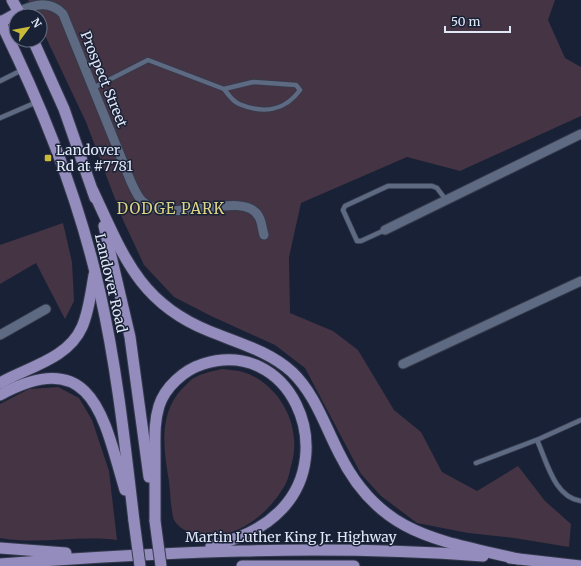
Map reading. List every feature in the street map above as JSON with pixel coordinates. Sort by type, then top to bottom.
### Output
[{"type":"main road","name":"Landover Road","points":[[0,22],[24,69],[38,101],[67,177],[95,271],[112,352],[140,566]]},
{"type":"main road","name":"Landover Road","points":[[37,48],[64,109],[93,191],[113,261],[130,337],[162,566]]},
{"type":"main road","points":[[93,191],[126,259],[139,280],[154,298],[172,312],[191,323],[271,356],[300,380],[312,398],[350,475],[363,493],[380,509],[405,527],[431,538],[518,559]]},
{"type":"main road","points":[[0,383],[52,358],[75,340],[85,320],[95,271]]},
{"type":"main road","points":[[155,521],[155,426],[161,401],[173,383],[185,373],[198,366],[222,360],[248,363],[263,369],[277,378],[289,391],[298,405],[305,430],[305,459],[297,487],[282,509],[252,532],[234,540],[190,551]]},
{"type":"main road","points":[[0,395],[26,383],[51,379],[74,383],[87,392],[97,405],[105,423],[134,521]]},
{"type":"main road","points":[[0,548],[35,552],[114,556]]},
{"type":"main road","name":"Martin Luther King Jr. Highway","points":[[0,564],[190,551],[372,550],[518,559],[581,566]]},
{"type":"main road","name":"Martin Luther King Jr. Highway","points":[[242,566],[354,566]]},
{"type":"street","name":"Prospect Street","points":[[29,8],[40,4],[50,5],[59,10],[66,21],[130,182],[142,201],[149,206],[166,211],[220,206],[242,206],[256,212],[264,235]]},
{"type":"street","points":[[385,230],[581,134]]},
{"type":"street","points":[[403,364],[581,281]]},
{"type":"street","points":[[0,335],[46,310]]},
{"type":"lane","points":[[93,88],[148,60],[224,89],[233,100],[239,104],[270,109],[284,106],[292,101],[300,90],[296,85],[253,82],[224,89]]},
{"type":"lane","points":[[0,82],[24,69]]},
{"type":"lane","points":[[0,118],[38,101]]},
{"type":"lane","points":[[385,230],[361,241],[357,240],[343,210],[345,206],[388,186],[432,186],[437,188],[446,200]]},
{"type":"lane","points":[[476,463],[537,440],[581,420]]},
{"type":"lane","points":[[537,440],[556,482],[564,493],[572,499],[581,501]]},
{"type":"shaded area","points":[[28,0],[555,0],[548,20],[565,58],[581,67],[581,116],[460,171],[407,157],[301,203],[289,257],[290,313],[333,331],[358,350],[394,410],[421,432],[442,472],[477,491],[518,466],[545,501],[571,524],[569,547],[514,538],[468,533],[417,523],[381,496],[361,474],[305,368],[275,345],[211,316],[174,297],[144,265],[123,220],[86,122],[48,42],[48,8],[32,8]]},
{"type":"shaded area","points":[[63,223],[72,262],[74,301],[65,319],[36,263],[0,284],[0,245]]},
{"type":"shaded area","points":[[222,369],[243,372],[256,378],[277,396],[285,408],[290,421],[294,434],[294,448],[288,479],[270,506],[250,523],[239,529],[227,534],[202,536],[186,531],[174,520],[165,455],[165,430],[167,417],[171,406],[177,395],[186,385],[192,379],[209,372]]},
{"type":"shaded area","points":[[58,387],[79,398],[92,420],[109,471],[117,540],[88,539],[29,541],[0,538],[0,404],[29,389]]},
{"type":"place","name":"Landover Rd at #7781","points":[[48,158]]},
{"type":"district","name":"DODGE PARK","points":[[171,209]]}]
